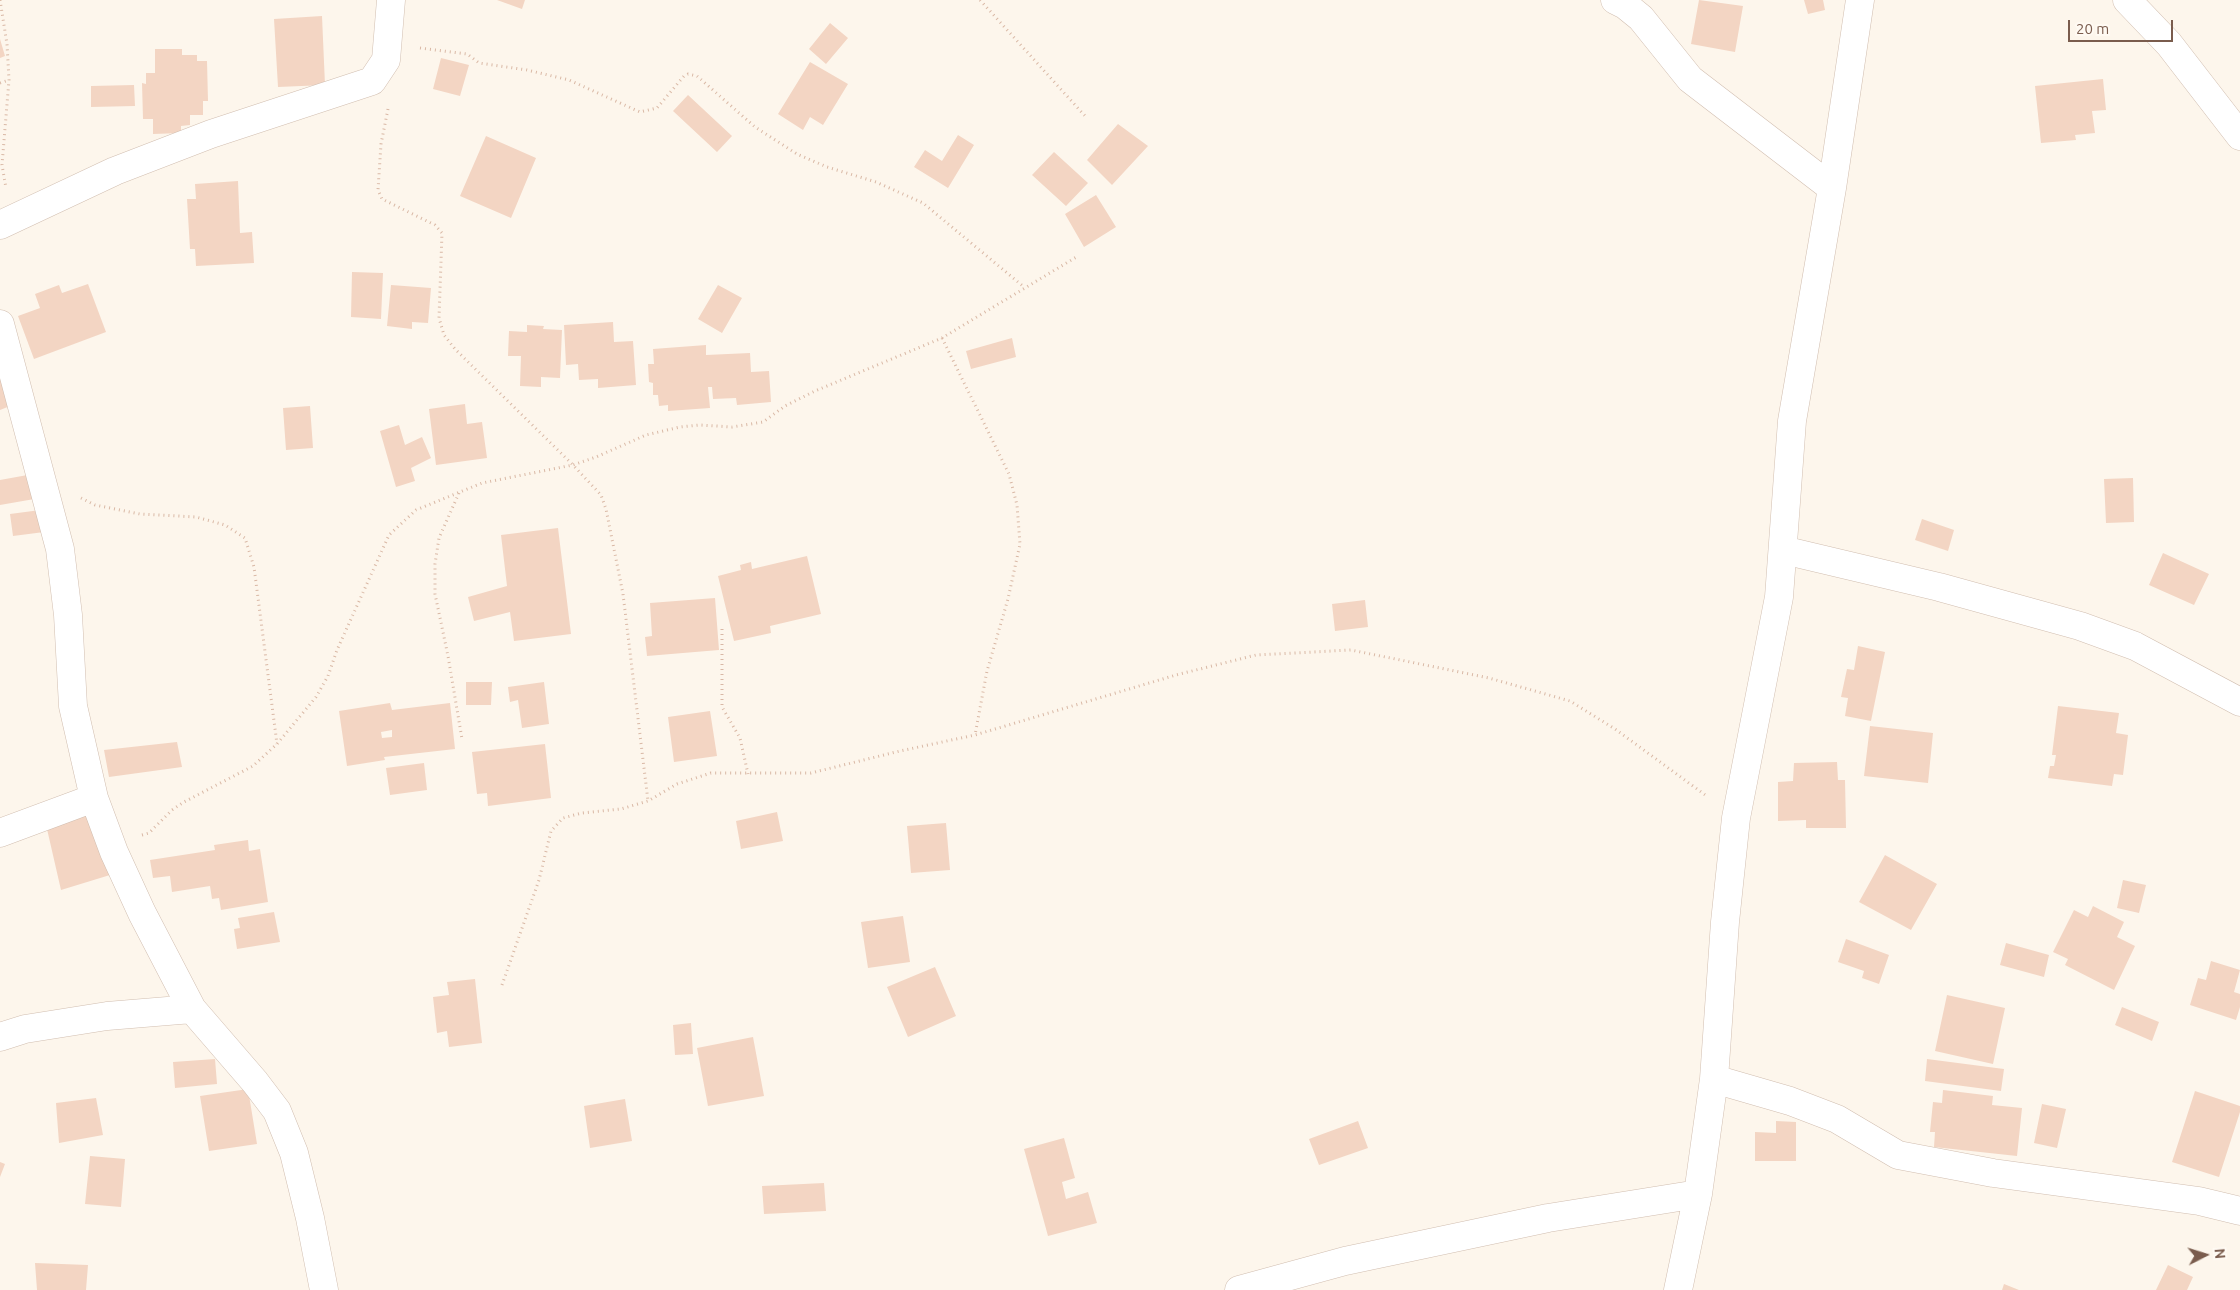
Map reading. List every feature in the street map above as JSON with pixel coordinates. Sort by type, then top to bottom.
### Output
[{"type":"street","points":[[8,220],[115,171],[211,134],[372,81],[386,60],[391,0]]},
{"type":"street","points":[[1615,0],[1625,5],[1641,18],[1690,79],[1832,188]]},
{"type":"street","points":[[1678,1290],[1698,1194],[1714,1079],[1725,922],[1736,818],[1779,597],[1792,421],[1832,188],[1860,0]]},
{"type":"street","points":[[2127,0],[2169,44],[2240,136]]},
{"type":"street","points":[[0,324],[60,549],[68,615],[73,706],[94,798],[114,852],[142,912],[192,1009],[255,1082],[277,1111],[294,1153],[310,1218],[324,1290]]},
{"type":"street","points":[[1782,550],[1939,587],[2080,626],[2135,646],[2240,702]]},
{"type":"street","points":[[0,833],[94,798]]},
{"type":"street","points":[[0,1036],[25,1029],[107,1016],[192,1009]]},
{"type":"street","points":[[1714,1079],[1790,1101],[1836,1119],[1898,1155],[1993,1173],[2198,1201],[2240,1211]]},
{"type":"street","points":[[1239,1290],[1345,1261],[1548,1218],[1698,1194]]},
{"type":"path","points":[[0,0],[7,44],[9,80],[2,165],[8,220]]},
{"type":"path","points":[[980,0],[1086,117]]},
{"type":"path","points":[[386,60],[402,61],[422,46],[467,54],[479,63],[527,70],[569,80],[640,112],[657,108],[684,76],[692,74],[697,76],[755,127],[789,149],[827,167],[876,182],[923,203],[1024,287]]},
{"type":"path","points":[[0,82],[9,80]]},
{"type":"path","points":[[390,101],[381,144],[378,190],[382,199],[435,225],[442,233],[439,318],[444,336],[601,495],[610,527],[623,594],[648,801]]},
{"type":"path","points":[[114,852],[132,840],[149,833],[172,810],[196,795],[252,766],[278,744],[316,696],[328,676],[337,650],[389,534],[416,510],[482,482],[573,465],[646,435],[680,427],[700,425],[732,427],[764,422],[785,406],[815,391],[942,338],[1078,256]]},
{"type":"path","points":[[942,338],[1009,474],[1017,505],[1020,544],[1008,599],[987,671],[975,735]]},
{"type":"path","points":[[459,492],[439,538],[435,594],[462,739]]},
{"type":"path","points":[[76,495],[95,505],[140,514],[196,517],[225,526],[246,538],[254,567],[278,744]]},
{"type":"path","points":[[722,630],[722,707],[740,738],[748,774]]},
{"type":"path","points":[[502,985],[540,880],[551,831],[563,818],[582,812],[620,809],[648,801],[678,784],[710,773],[811,773],[975,735],[1176,675],[1256,655],[1351,650],[1489,678],[1570,701],[1616,729],[1736,818]]},
{"type":"building","points":[[497,0],[525,0],[522,9]]},
{"type":"building","points":[[1699,0],[1743,6],[1735,52],[1691,44]]},
{"type":"building","points":[[1804,0],[1823,0],[1825,10],[1808,14]]},
{"type":"building","points":[[322,16],[325,85],[278,87],[274,19]]},
{"type":"building","points":[[830,23],[848,38],[826,64],[809,49]]},
{"type":"building","points":[[0,39],[5,56],[0,58]]},
{"type":"building","points":[[155,49],[182,49],[182,55],[197,55],[197,61],[207,61],[208,101],[203,101],[203,115],[190,115],[190,125],[181,126],[181,133],[153,134],[153,119],[143,119],[142,83],[146,84],[146,73],[155,73]]},
{"type":"building","points":[[441,58],[469,65],[460,96],[433,89]]},
{"type":"building","points":[[810,62],[848,84],[823,125],[810,117],[803,130],[778,114]]},
{"type":"building","points":[[2103,79],[2106,110],[2092,111],[2095,133],[2075,135],[2076,140],[2041,143],[2035,86]]},
{"type":"building","points":[[134,85],[135,106],[91,107],[91,86]]},
{"type":"building","points":[[688,95],[732,136],[717,152],[673,111]]},
{"type":"building","points":[[1118,124],[1148,146],[1112,185],[1087,160]]},
{"type":"building","points":[[958,135],[974,145],[948,188],[914,167],[925,150],[942,161]]},
{"type":"building","points":[[486,136],[536,158],[511,218],[460,196]]},
{"type":"building","points":[[1054,152],[1088,183],[1066,206],[1032,175]]},
{"type":"building","points":[[238,181],[240,233],[252,232],[254,263],[196,266],[195,249],[190,249],[187,199],[196,199],[195,184]]},
{"type":"building","points":[[1096,195],[1116,227],[1084,247],[1065,214]]},
{"type":"building","points":[[352,272],[383,273],[381,319],[351,317]]},
{"type":"building","points":[[88,284],[106,332],[34,359],[18,316],[40,308],[35,294],[59,285],[62,293]]},
{"type":"building","points":[[391,285],[431,288],[428,323],[412,322],[412,329],[387,326]]},
{"type":"building","points":[[718,285],[742,298],[722,333],[698,319]]},
{"type":"building","points":[[613,322],[614,342],[633,341],[636,385],[598,388],[598,379],[579,380],[578,364],[566,365],[564,325]]},
{"type":"building","points":[[527,325],[544,326],[543,329],[562,330],[560,378],[541,377],[541,387],[520,386],[521,356],[508,356],[509,331],[527,332]]},
{"type":"building","points":[[1012,338],[1016,357],[971,369],[966,351]]},
{"type":"building","points":[[706,345],[706,355],[750,353],[751,372],[769,371],[771,402],[737,405],[736,398],[713,399],[712,387],[708,387],[710,408],[668,411],[668,405],[659,406],[658,395],[653,395],[653,383],[649,382],[648,364],[654,364],[653,349]]},
{"type":"building","points":[[0,377],[10,406],[0,410]]},
{"type":"building","points":[[465,404],[467,424],[482,422],[487,458],[436,465],[429,409]]},
{"type":"building","points":[[310,406],[313,448],[286,450],[283,408]]},
{"type":"building","points":[[399,425],[405,445],[422,437],[431,458],[411,468],[415,481],[396,487],[380,431]]},
{"type":"building","points":[[33,474],[40,498],[0,505],[0,480]]},
{"type":"building","points":[[2133,478],[2134,522],[2106,523],[2104,479]]},
{"type":"building","points":[[48,509],[52,531],[13,536],[10,514]]},
{"type":"building","points":[[1922,519],[1954,530],[1948,551],[1915,540]]},
{"type":"building","points":[[558,528],[571,634],[514,641],[510,612],[474,621],[468,597],[507,586],[501,535]]},
{"type":"building","points":[[2163,553],[2209,574],[2194,605],[2149,585]]},
{"type":"building","points":[[807,556],[821,614],[770,626],[771,633],[734,641],[718,576],[741,570],[740,565],[751,562],[752,569]]},
{"type":"building","points":[[715,598],[719,650],[647,656],[645,637],[652,636],[650,603]]},
{"type":"building","points":[[1365,600],[1368,627],[1335,631],[1332,604]]},
{"type":"building","points":[[1858,646],[1885,652],[1871,721],[1845,716],[1848,698],[1841,697],[1847,669],[1854,670]]},
{"type":"building","points":[[466,682],[492,682],[491,705],[466,705]]},
{"type":"building","points":[[544,682],[549,724],[522,728],[518,700],[510,702],[508,687]]},
{"type":"building","points":[[390,703],[392,710],[450,703],[455,749],[384,757],[385,760],[347,766],[339,711]],"holes":[[[392,730],[392,737],[382,738],[381,732]]]},
{"type":"building","points":[[2058,706],[2119,713],[2116,733],[2128,735],[2123,775],[2114,774],[2112,786],[2048,778],[2050,766],[2054,766],[2056,755],[2052,755]]},
{"type":"building","points":[[710,711],[717,756],[674,762],[668,717]]},
{"type":"building","points":[[1870,726],[1933,733],[1928,783],[1864,776]]},
{"type":"building","points":[[177,742],[182,767],[109,777],[104,750]]},
{"type":"building","points":[[545,744],[551,798],[488,806],[487,793],[477,794],[472,752]]},
{"type":"building","points":[[1837,762],[1838,780],[1845,780],[1846,828],[1806,828],[1806,820],[1778,821],[1778,782],[1793,781],[1794,763]]},
{"type":"building","points":[[424,763],[427,790],[390,795],[386,768]]},
{"type":"building","points":[[91,812],[110,875],[61,890],[47,829],[61,825],[63,821]]},
{"type":"building","points":[[777,812],[783,841],[741,849],[736,821]]},
{"type":"building","points":[[946,823],[950,870],[911,873],[907,826]]},
{"type":"building","points":[[248,840],[249,851],[260,849],[268,902],[221,910],[219,898],[212,899],[210,886],[172,892],[170,876],[153,878],[150,860],[215,850],[214,845]]},
{"type":"building","points":[[1885,855],[1937,884],[1911,930],[1859,902]]},
{"type":"building","points":[[2123,880],[2146,885],[2139,913],[2117,908]]},
{"type":"building","points":[[2093,906],[2124,922],[2117,937],[2135,946],[2114,990],[2065,965],[2068,959],[2053,952],[2074,910],[2088,917]]},
{"type":"building","points":[[274,912],[280,942],[237,949],[234,929],[240,928],[238,918]]},
{"type":"building","points":[[903,916],[910,962],[868,968],[861,922]]},
{"type":"building","points":[[1846,939],[1889,955],[1879,984],[1862,978],[1864,971],[1838,962]]},
{"type":"building","points":[[2006,943],[2049,955],[2044,977],[2000,965]]},
{"type":"building","points":[[2211,961],[2240,970],[2234,992],[2240,994],[2240,1007],[2236,1020],[2190,1005],[2198,978],[2206,980]]},
{"type":"building","points":[[935,967],[956,1016],[908,1037],[887,987]]},
{"type":"building","points":[[475,979],[482,1043],[449,1047],[447,1031],[437,1033],[433,997],[449,995],[447,982]]},
{"type":"building","points":[[1947,995],[2005,1008],[1993,1064],[1935,1051]]},
{"type":"building","points":[[2122,1007],[2159,1022],[2152,1041],[2115,1025]]},
{"type":"building","points":[[691,1023],[693,1054],[675,1055],[673,1025]]},
{"type":"building","points":[[753,1037],[764,1096],[708,1106],[697,1048]]},
{"type":"building","points":[[215,1059],[217,1084],[175,1088],[173,1062]]},
{"type":"building","points":[[1927,1059],[2004,1069],[2001,1091],[1925,1081]]},
{"type":"building","points":[[248,1089],[257,1144],[209,1151],[200,1096]]},
{"type":"building","points":[[1943,1090],[1993,1096],[1992,1105],[2022,1108],[2017,1156],[1934,1147],[1935,1132],[1930,1132],[1933,1102],[1942,1103]]},
{"type":"building","points":[[2195,1091],[2240,1106],[2240,1112],[2219,1177],[2172,1162]]},
{"type":"building","points":[[96,1098],[103,1135],[59,1143],[56,1103]]},
{"type":"building","points":[[625,1099],[632,1141],[590,1148],[584,1106]]},
{"type":"building","points":[[2042,1104],[2066,1109],[2057,1148],[2034,1143]]},
{"type":"building","points":[[1358,1121],[1368,1148],[1319,1165],[1309,1139]]},
{"type":"building","points":[[1776,1121],[1796,1122],[1796,1161],[1755,1161],[1755,1132],[1776,1133]]},
{"type":"building","points":[[1064,1138],[1075,1178],[1062,1182],[1066,1199],[1088,1192],[1097,1223],[1048,1236],[1024,1149]]},
{"type":"building","points":[[90,1156],[125,1159],[121,1207],[85,1204]]},
{"type":"building","points":[[0,1162],[5,1164],[0,1177]]},
{"type":"building","points":[[824,1183],[826,1211],[764,1214],[762,1186]]},
{"type":"building","points":[[35,1263],[88,1265],[86,1290],[37,1290]]},
{"type":"building","points":[[2168,1265],[2193,1277],[2187,1290],[2156,1290]]},
{"type":"building","points":[[2004,1284],[2019,1290],[2002,1290]]}]
